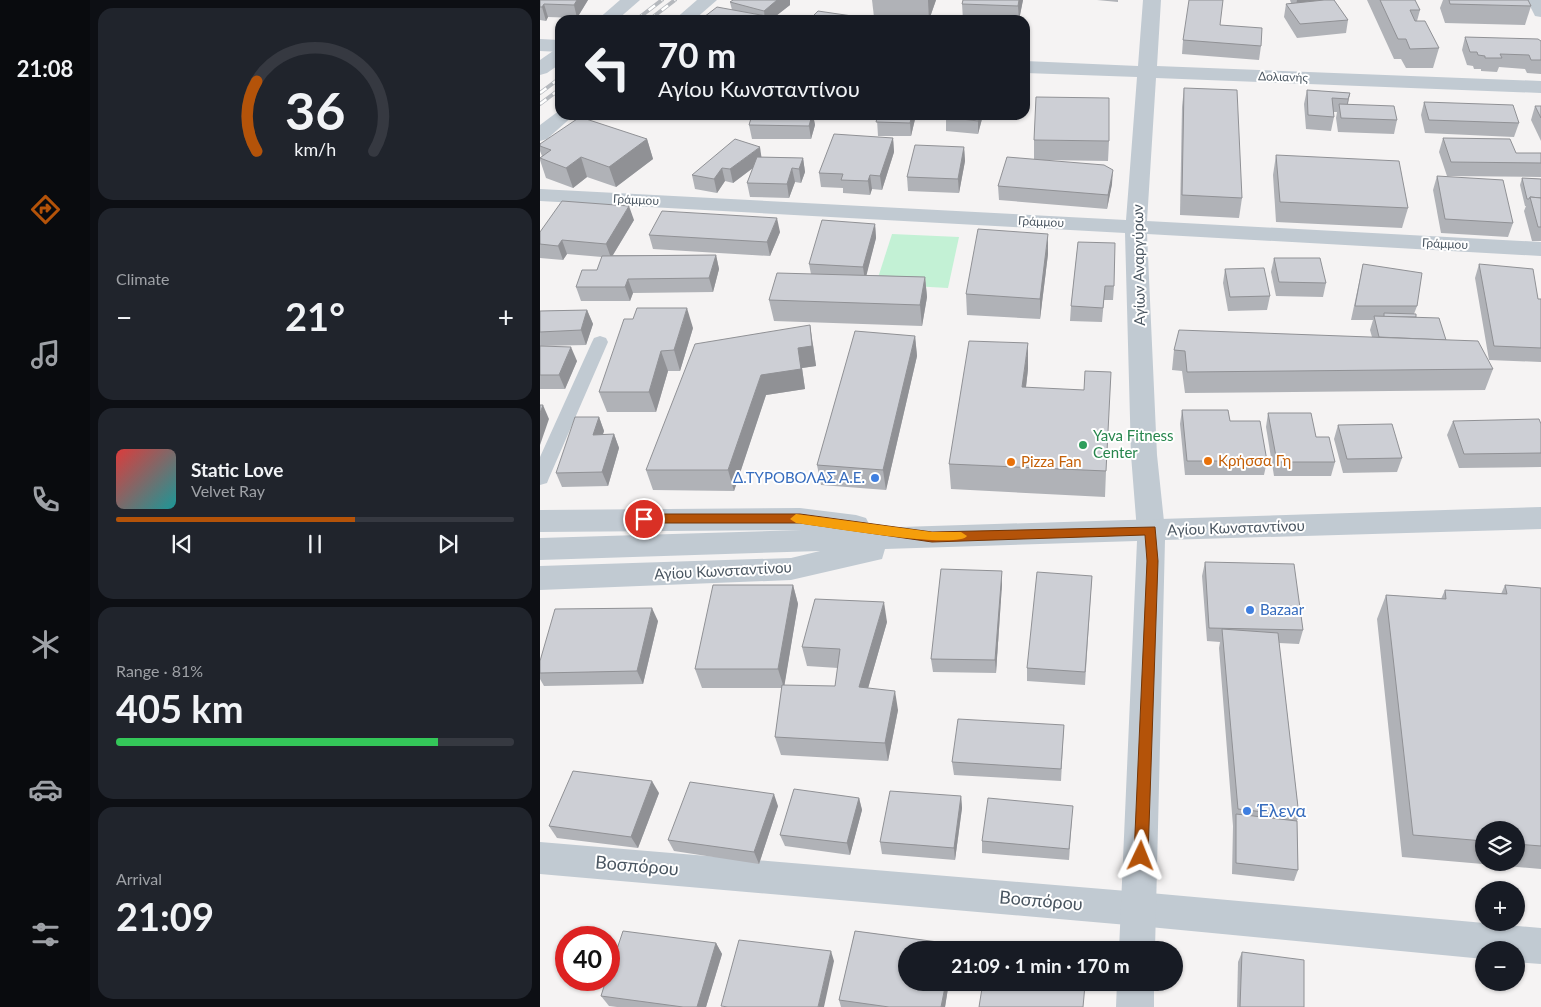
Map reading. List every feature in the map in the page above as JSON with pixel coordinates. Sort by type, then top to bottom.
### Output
[{"type":"street","points":[[612,15],[632,0]]},
{"type":"street","points":[[689,15],[708,0]]},
{"type":"street","name":"Αγίων Αναργύρων","points":[[1137,941],[1152,561],[1144,455],[1136,227],[1152,0]]},
{"type":"street","points":[[1536,0],[1541,12]]},
{"type":"street","points":[[540,45],[555,46]]},
{"type":"street","points":[[540,69],[555,58]]},
{"type":"street","name":"Δολιανής","points":[[1030,67],[1541,87]]},
{"type":"street","points":[[540,135],[558,120]]},
{"type":"street","name":"Γράμμου","points":[[540,195],[1541,249]]},
{"type":"street","name":"Αγίου Κωνσταντίνου","points":[[540,549],[1541,518]]},
{"type":"street","name":"Αγίου Κωνσταντίνου","points":[[540,521],[800,519],[932,537]]},
{"type":"street","name":"Αγίου Κωνσταντίνου","points":[[540,578],[791,569],[932,537]]},
{"type":"street","name":"Βοσπόρου","points":[[540,858],[1139,909],[1541,946]]},
{"type":"street","points":[[1135,1007],[1136,991]]},
{"type":"lane","points":[[540,478],[600,342]]},
{"type":"green space","points":[[892,234],[959,237],[948,288],[876,284]]},
{"type":"building","points":[[540,0],[577,0],[574,5],[544,4],[540,7]]},
{"type":"building","points":[[733,0],[777,0],[764,11],[730,2]]},
{"type":"building","points":[[963,0],[1019,0],[1018,6],[962,4]]},
{"type":"building","points":[[1189,0],[1223,0],[1220,25],[1262,28],[1261,46],[1183,40]]},
{"type":"building","points":[[1334,0],[1348,20],[1300,24],[1286,4]]},
{"type":"building","points":[[1380,0],[1415,0],[1420,10],[1410,10],[1415,21],[1425,21],[1439,48],[1410,49],[1406,39],[1398,39]]},
{"type":"building","points":[[1449,0],[1528,0],[1531,6],[1450,4]]},
{"type":"building","points":[[717,7],[761,15],[707,15]]},
{"type":"building","points":[[818,11],[845,15],[814,15]]},
{"type":"building","points":[[1465,37],[1538,39],[1541,41],[1541,60],[1531,60],[1529,55],[1500,54],[1502,58],[1485,58],[1485,56],[1478,55],[1477,52],[1470,52]]},
{"type":"building","points":[[1184,88],[1237,90],[1242,198],[1182,195]]},
{"type":"building","points":[[1307,90],[1350,93],[1348,99],[1332,98],[1334,117],[1308,115]]},
{"type":"building","points":[[1036,97],[1109,98],[1109,141],[1034,140]]},
{"type":"building","points":[[1424,102],[1513,105],[1519,123],[1429,120]]},
{"type":"building","points":[[1339,104],[1394,106],[1397,120],[1341,118]]},
{"type":"building","points":[[1535,106],[1541,106],[1541,118]]},
{"type":"building","points":[[576,120],[589,120],[647,139],[609,167],[581,157],[566,168],[540,158],[551,150],[540,146],[540,144]]},
{"type":"building","points":[[750,120],[811,120],[809,126],[749,125]]},
{"type":"building","points":[[877,120],[911,120],[910,123],[876,122]]},
{"type":"building","points":[[834,134],[893,138],[880,176],[870,175],[868,181],[841,180],[843,174],[819,173]]},
{"type":"building","points":[[1443,138],[1510,139],[1516,153],[1541,153],[1541,163],[1451,162]]},
{"type":"building","points":[[735,139],[760,147],[730,169],[722,168],[714,179],[692,175]]},
{"type":"building","points":[[915,145],[964,147],[958,179],[907,177]]},
{"type":"building","points":[[1276,155],[1399,161],[1408,208],[1280,202]]},
{"type":"building","points":[[757,157],[803,158],[799,169],[792,168],[787,184],[747,183]]},
{"type":"building","points":[[1007,157],[1104,165],[1113,170],[1108,195],[998,186]]},
{"type":"building","points":[[1437,176],[1503,180],[1513,223],[1445,219]]},
{"type":"building","points":[[1522,178],[1541,179],[1541,198],[1530,197],[1527,199]]},
{"type":"building","points":[[1530,197],[1541,198],[1541,227],[1538,227]]},
{"type":"building","points":[[562,201],[629,206],[606,244],[562,240],[558,246],[540,244],[540,232]]},
{"type":"building","points":[[662,211],[777,218],[767,242],[649,235]]},
{"type":"building","points":[[822,220],[875,224],[863,267],[809,264]]},
{"type":"building","points":[[978,229],[1048,234],[1040,299],[966,294]]},
{"type":"building","points":[[1078,242],[1115,243],[1114,286],[1105,286],[1103,308],[1071,306]]},
{"type":"building","points":[[716,255],[709,278],[628,279],[625,287],[576,287],[582,270],[597,270],[602,256]]},
{"type":"building","points":[[1274,258],[1320,258],[1326,283],[1279,282]]},
{"type":"building","points":[[1363,264],[1422,273],[1417,306],[1355,306]]},
{"type":"building","points":[[1479,264],[1533,269],[1538,299],[1541,299],[1541,348],[1494,346]]},
{"type":"building","points":[[1264,268],[1270,296],[1230,297],[1225,269]]},
{"type":"building","points":[[777,273],[925,277],[920,305],[769,300]]},
{"type":"building","points":[[637,308],[687,308],[674,350],[661,351],[649,392],[599,392],[624,319],[633,319]]},
{"type":"building","points":[[587,310],[581,330],[540,332],[540,311]]},
{"type":"building","points":[[1384,313],[1416,314],[1416,317],[1384,317]]},
{"type":"building","points":[[1374,316],[1439,318],[1446,340],[1379,337]]},
{"type":"building","points":[[810,325],[812,346],[798,348],[801,369],[761,375],[728,470],[646,470],[695,344]]},
{"type":"building","points":[[1179,330],[1478,341],[1493,369],[1187,372],[1185,351],[1174,350]]},
{"type":"building","points":[[855,331],[915,336],[883,470],[817,465]]},
{"type":"building","points":[[969,341],[1028,343],[1022,387],[1084,390],[1085,371],[1111,372],[1106,471],[949,464]]},
{"type":"building","points":[[540,346],[571,347],[559,375],[540,375]]},
{"type":"building","points":[[1182,410],[1228,410],[1230,421],[1260,421],[1267,461],[1187,461]]},
{"type":"building","points":[[1268,413],[1311,413],[1316,437],[1329,437],[1335,462],[1277,462]]},
{"type":"building","points":[[575,417],[599,417],[593,435],[614,434],[602,472],[556,473]]},
{"type":"building","points":[[1539,419],[1541,424],[1541,453],[1464,454],[1453,421]]},
{"type":"building","points":[[1392,424],[1402,458],[1347,459],[1338,425]]},
{"type":"building","name":"Bazaar","points":[[1205,562],[1294,564],[1303,630],[1209,628]]},
{"type":"building","points":[[941,569],[1002,571],[995,660],[931,659]]},
{"type":"building","points":[[1037,572],[1092,576],[1085,672],[1027,668]]},
{"type":"building","points":[[713,585],[793,585],[778,669],[695,669]]},
{"type":"building","points":[[1505,585],[1541,588],[1541,846],[1525,845],[1525,821],[1475,821],[1475,840],[1413,835],[1386,595],[1446,599],[1445,590],[1507,594]]},
{"type":"building","points":[[815,599],[884,602],[859,687],[895,691],[885,743],[775,737],[782,685],[835,686],[840,649],[802,647]]},
{"type":"building","points":[[652,608],[637,671],[540,673],[540,661],[555,609]]},
{"type":"building","points":[[1222,629],[1278,633],[1299,816],[1238,809]]},
{"type":"building","points":[[958,719],[1064,725],[1061,769],[952,762]]},
{"type":"building","points":[[573,771],[652,781],[631,837],[549,826]]},
{"type":"building","points":[[690,782],[774,794],[754,852],[668,840]]},
{"type":"building","points":[[794,789],[859,798],[847,843],[780,835]]},
{"type":"building","points":[[890,791],[961,796],[954,848],[880,842]]},
{"type":"building","points":[[988,798],[1073,806],[1069,849],[982,841]]},
{"type":"building","points":[[1236,814],[1297,821],[1298,870],[1236,863]]},
{"type":"building","points":[[623,931],[716,943],[697,1007],[683,1007],[601,996],[603,991],[620,991],[620,940]]},
{"type":"building","points":[[855,931],[930,941],[898,941],[898,991],[944,991],[941,1007],[889,1007],[839,1000]]},
{"type":"building","points":[[739,940],[831,951],[818,1007],[721,1006]]},
{"type":"building","points":[[1242,952],[1304,960],[1304,1007],[1240,1007]]},
{"type":"building","points":[[982,991],[1084,991],[1083,1007],[979,1007]]},
{"type":"railway","points":[[642,15],[662,0]]},
{"type":"railway","points":[[656,15],[675,0]]},
{"type":"railway","points":[[540,93],[555,82]]},
{"type":"railway","points":[[540,104],[555,93]]},
{"type":"slow traffic","points":[[796,519],[932,537],[961,536]]},
{"type":"place","name":"Yava Fitness Center","points":[[1083,445]]},
{"type":"place","name":"Κρήσσα Γη","points":[[1208,461]]},
{"type":"place","name":"Pizza Fan","points":[[1011,462]]},
{"type":"place","name":"Δ.ΤΥΡΟΒΟΛΑΣ Α.Ε.","points":[[875,478]]},
{"type":"place","name":"Bazaar","points":[[1250,610]]},
{"type":"place","name":"Έλενα","points":[[1247,811]]},
{"type":"route","points":[[644,519],[800,519],[932,537],[1151,531],[1152,561],[1141,856]]}]
